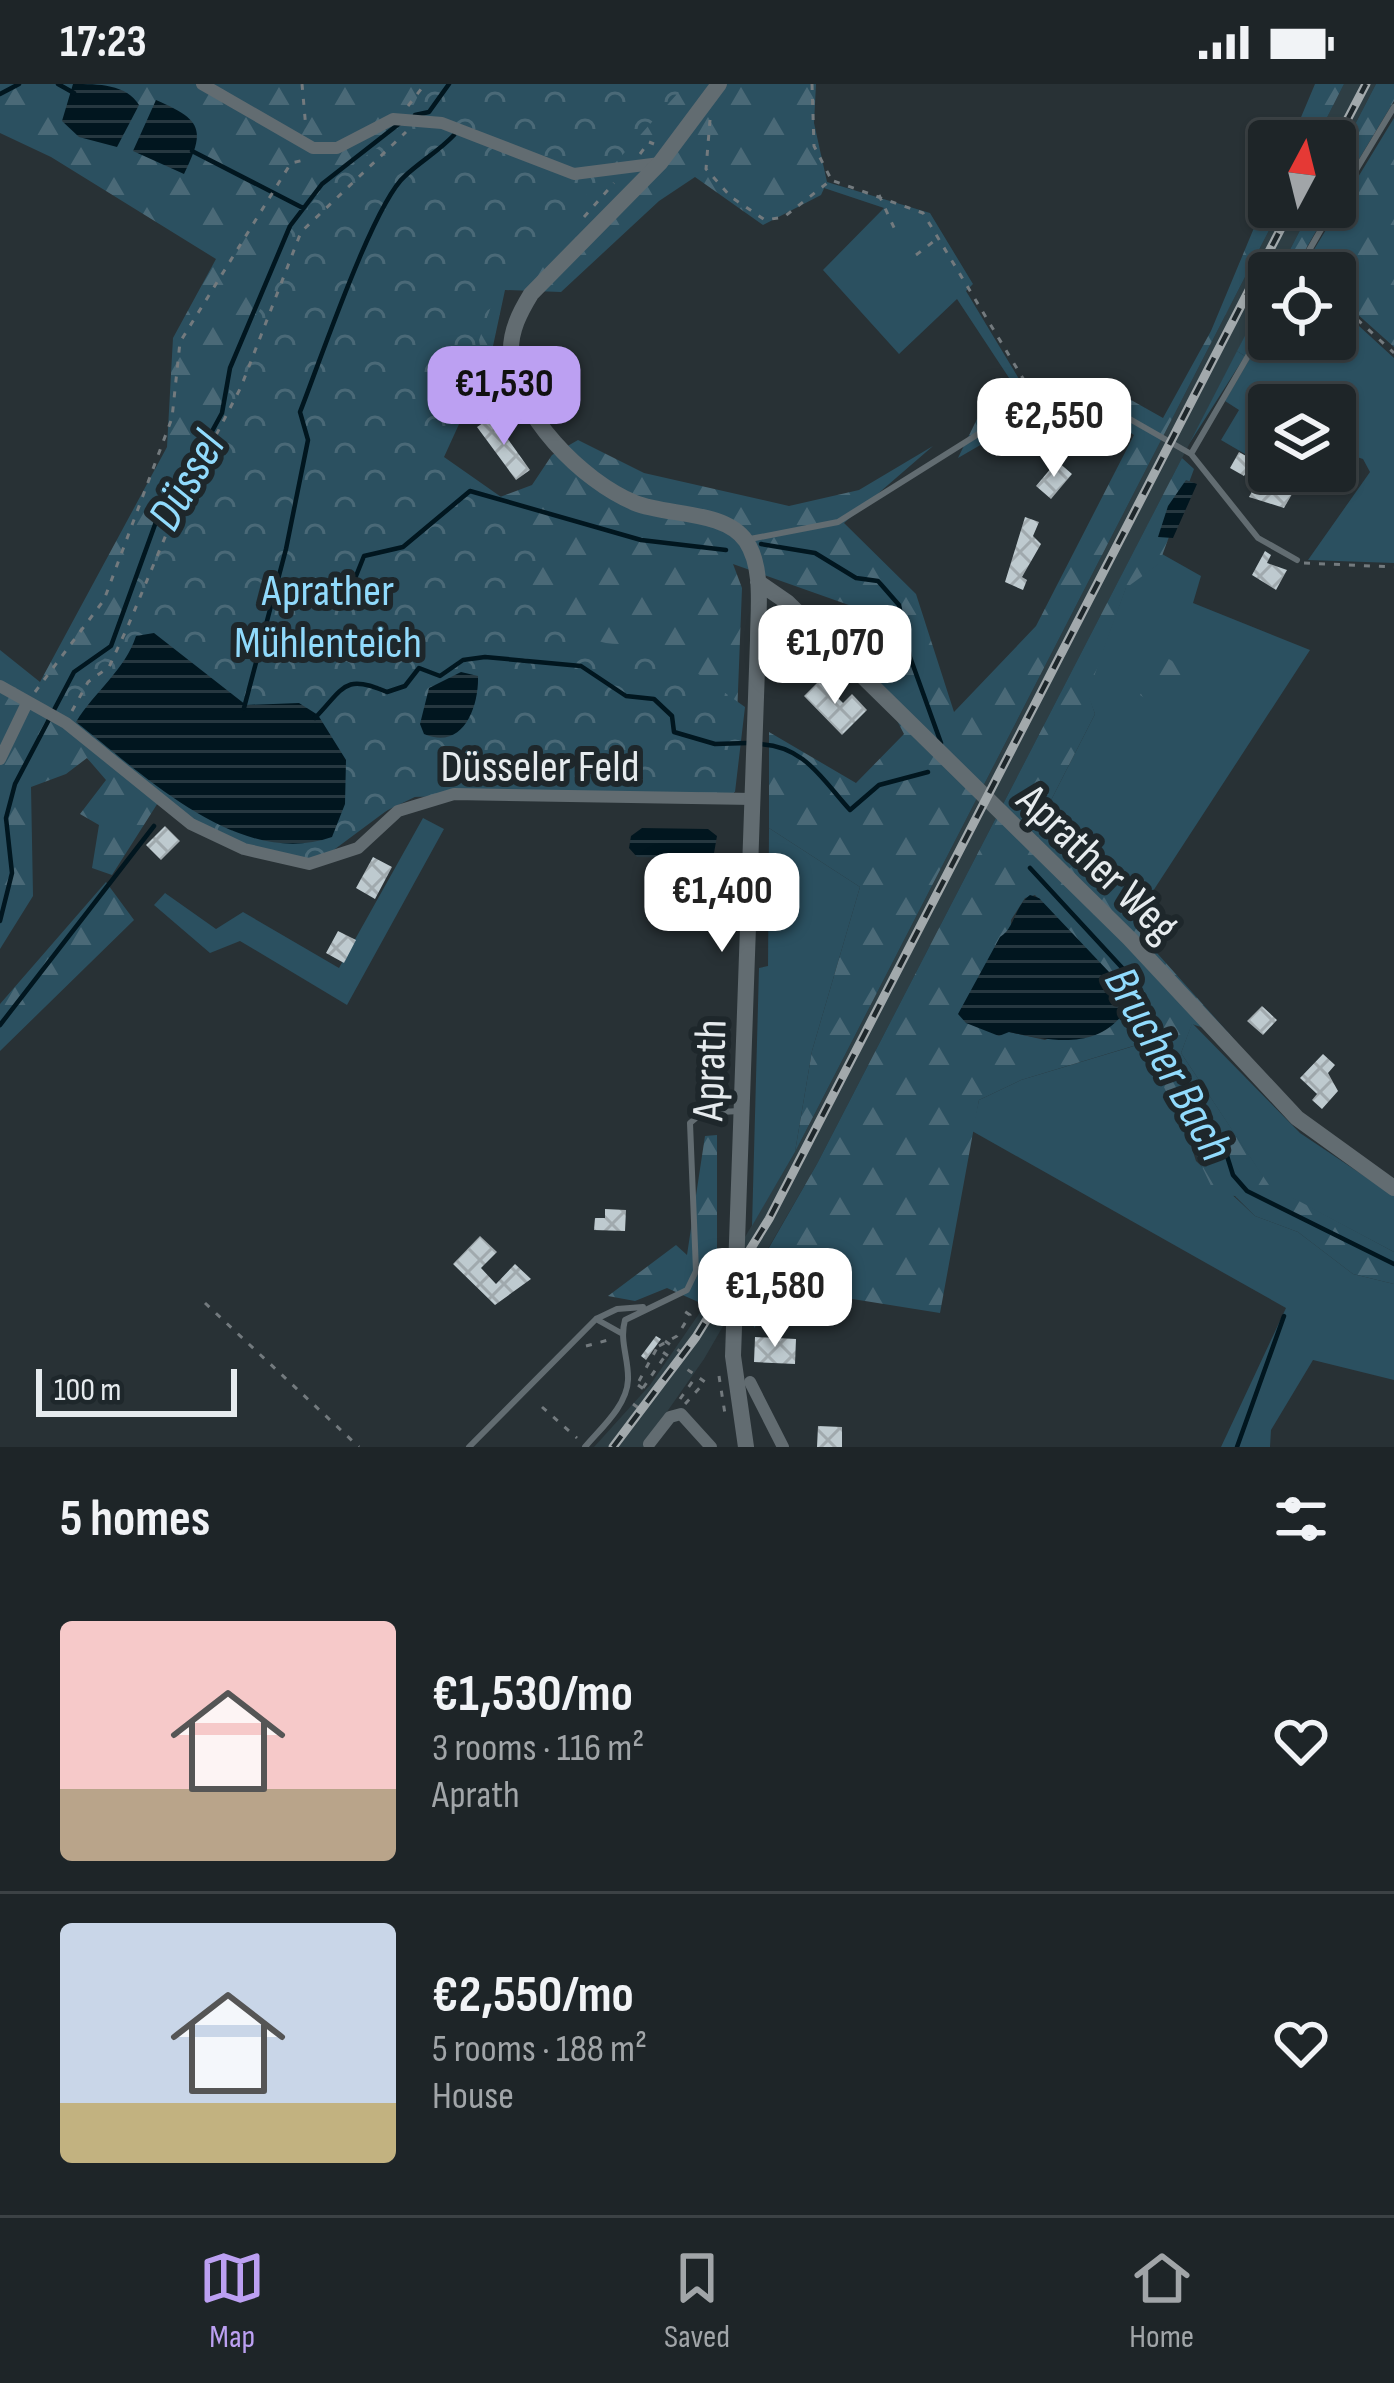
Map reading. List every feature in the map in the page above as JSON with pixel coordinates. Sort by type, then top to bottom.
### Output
[{"type":"main road","points":[[719,84],[660,163],[531,293],[512,334],[517,381],[556,442],[610,490],[658,511],[728,526],[746,541]]},
{"type":"main road","name":"Aprath","points":[[746,541],[758,582],[734,1376],[746,1447]]},
{"type":"main road","name":"Aprather Weg","points":[[758,582],[787,602],[1129,938],[1297,1118],[1394,1188]]},
{"type":"street","points":[[202,84],[305,146],[337,148],[393,119],[442,123],[574,174],[660,163]]},
{"type":"street","name":"Düsseler Feld","points":[[0,686],[66,723],[191,824],[244,849],[309,864],[358,848],[398,811],[454,794],[753,800]]},
{"type":"street","points":[[0,759],[31,705]]},
{"type":"street","points":[[750,1382],[783,1447]]},
{"type":"street","points":[[648,1445],[670,1417],[681,1414],[711,1447]]},
{"type":"lane","points":[[1356,171],[1394,107]]},
{"type":"lane","points":[[1191,454],[1248,356]]},
{"type":"lane","points":[[746,541],[809,530],[857,513],[1037,401],[1056,396],[1100,402],[1191,454],[1258,538],[1297,560]]},
{"type":"lane","points":[[585,1446],[619,1406],[628,1385],[621,1333],[629,1317],[687,1290],[696,1271],[690,1123],[702,1113],[743,1111]]},
{"type":"lane","points":[[470,1447],[596,1319],[617,1309],[653,1306]]},
{"type":"lane","points":[[596,1319],[621,1333]]},
{"type":"path","points":[[302,84],[305,146]]},
{"type":"path","points":[[393,119],[425,84]]},
{"type":"path","points":[[812,84],[814,146],[831,180],[923,213],[1037,401]]},
{"type":"path","points":[[710,116],[706,169],[747,210],[765,220],[784,217],[831,180]]},
{"type":"path","points":[[66,723],[88,682],[109,667],[173,518],[241,388],[301,232],[403,140],[411,121]]},
{"type":"path","points":[[31,705],[104,600],[172,418],[180,342],[291,164],[337,148]]},
{"type":"path","points":[[574,229],[631,164]]},
{"type":"path","points":[[878,194],[896,232]]},
{"type":"path","points":[[916,255],[938,238]]},
{"type":"path","points":[[1356,318],[1394,353]]},
{"type":"path","points":[[1297,560],[1394,567]]},
{"type":"path","points":[[205,1303],[358,1447]]},
{"type":"path","points":[[664,1340],[676,1336],[690,1315],[684,1311]]},
{"type":"path","points":[[669,1330],[676,1336]]},
{"type":"path","points":[[664,1340],[681,1352]]},
{"type":"path","points":[[640,1385],[662,1353],[664,1340]]},
{"type":"path","points":[[662,1353],[705,1382],[682,1407],[675,1406],[697,1378]]},
{"type":"path","points":[[640,1385],[662,1353]]},
{"type":"path","points":[[640,1385],[651,1394]]},
{"type":"path","points":[[633,1405],[640,1409]]},
{"type":"path","points":[[542,1407],[585,1446]]},
{"type":"shaded area","points":[[73,84],[119,89],[139,105],[117,147],[79,137],[62,121]]},
{"type":"shaded area","points":[[1344,84],[1376,84],[1356,123],[1326,120]]},
{"type":"shaded area","points":[[156,100],[183,114],[196,128],[184,174],[133,151]]},
{"type":"shaded area","points":[[1270,228],[1301,228],[1289,252],[1258,252]]},
{"type":"shaded area","points":[[1248,271],[1248,331],[817,1164],[704,1359],[657,1426],[649,1447],[594,1447],[650,1385],[705,1305],[795,1152]]},
{"type":"shaded area","points":[[1186,480],[1197,484],[1173,538],[1158,537],[1168,506]]},
{"type":"shaded area","name":"Aprather Mühlenteich","points":[[154,633],[246,705],[299,703],[318,715],[346,760],[345,804],[332,837],[297,844],[228,829],[162,790],[76,722],[125,659],[136,636]]},
{"type":"shaded area","points":[[461,672],[478,676],[466,723],[449,736],[424,734],[420,724],[429,688]]},
{"type":"shaded area","points":[[642,828],[708,829],[717,836],[713,859],[637,857],[629,848],[631,836]]},
{"type":"shaded area","points":[[1030,895],[1039,898],[1127,991],[1126,1010],[1102,1032],[1073,1040],[1009,1032],[999,1036],[966,1023],[958,1014],[1000,937]]},
{"type":"green space","points":[[0,84],[816,84],[814,123],[827,182],[821,195],[763,225],[695,177],[659,201],[561,292],[505,290],[490,360],[433,429],[457,513],[532,485],[552,455],[578,440],[644,473],[789,506],[859,490],[933,446],[844,523],[916,594],[954,712],[1036,626],[1134,435],[1083,415],[1043,415],[958,458],[977,419],[1033,384],[1108,387],[1163,418],[1211,331],[1254,228],[1270,228],[1258,252],[1248,252],[1248,271],[795,1152],[812,1051],[860,887],[769,828],[769,732],[856,783],[904,734],[872,672],[877,615],[733,564],[742,588],[734,793],[421,794],[332,837],[161,798],[112,875],[92,868],[99,825],[80,814],[106,780],[87,758],[66,774],[31,787],[33,896],[0,949],[0,650],[40,682],[167,447],[173,338],[216,259],[51,157],[0,133]]},
{"type":"green space","name":"Aprather Mühlenteich","points":[[424,84],[686,84],[494,298],[479,340],[487,386],[465,411],[444,457],[504,499],[494,515],[542,557],[523,595],[597,641],[649,639],[745,707],[735,792],[405,797],[331,852],[307,861],[228,842],[166,808],[51,715],[73,676],[104,659],[146,548],[228,396],[235,363],[262,305],[272,255],[325,185],[384,143],[410,112]]},
{"type":"green space","points":[[1315,84],[1344,84],[1326,120],[1300,120]]},
{"type":"green space","points":[[1376,84],[1394,84],[1394,101],[1356,164],[1356,123]]},
{"type":"green space","points":[[1394,118],[1394,347],[1356,313],[1356,252],[1313,252],[1327,228],[1356,228],[1356,180]]},
{"type":"green space","points":[[827,182],[930,213],[973,284],[966,291],[1025,389],[1019,393],[957,299],[899,354],[823,270],[884,208],[824,188]]},
{"type":"green space","points":[[1301,228],[1318,228],[1304,252],[1289,252]]},
{"type":"green space","points":[[1356,323],[1394,358],[1394,563],[1308,560],[1370,472],[1363,459],[1356,457],[1356,384],[1248,384],[1248,456],[1221,440],[1239,410],[1225,401],[1249,360],[1356,360]]},
{"type":"green space","points":[[1248,330],[1248,351],[1245,356],[1237,351]]},
{"type":"green space","points":[[1237,351],[1245,356],[1189,444]]},
{"type":"green space","points":[[1182,458],[1194,469],[1159,564],[1126,588],[1088,693],[1095,714],[1047,808],[1142,908],[1140,934],[1233,1038],[1192,1024],[1181,1053],[1269,1185],[1394,1252],[1394,1284],[1353,1274],[1298,1232],[1255,1216],[1235,1196],[1215,1194],[1143,1043],[1021,1080],[979,1100],[940,1313],[790,1289],[754,1328],[750,1281],[817,1164]],"holes":[[[1035,895],[1131,1000],[1045,1040],[1009,1032],[1011,920],[1025,898]]]},
{"type":"green space","points":[[1162,554],[1201,576],[1193,603],[1310,650],[1142,908],[1047,808],[1095,714],[1087,693],[1126,587],[1158,564]]},
{"type":"green space","points":[[1164,656],[1203,680],[1168,713],[1140,695]]},
{"type":"green space","points":[[423,818],[444,829],[347,1005],[240,941],[210,953],[154,905],[165,893],[216,929],[243,912],[339,968]]},
{"type":"green space","points":[[769,828],[860,887],[812,1051],[795,1152],[752,1226],[759,968],[768,966]]},
{"type":"green space","points":[[106,882],[134,920],[0,1051],[0,1004]]},
{"type":"green space","points":[[1192,1023],[1300,1133],[1394,1196],[1394,1252],[1269,1186],[1181,1053]]},
{"type":"green space","points":[[1144,1043],[1179,1108],[1196,1161],[1255,1216],[1298,1232],[1353,1274],[1394,1284],[1394,1380],[1313,1360],[1271,1430],[1270,1447],[1221,1447],[1286,1308],[972,1131],[979,1100],[1021,1080]]},
{"type":"green space","points":[[717,1135],[717,1285],[705,1305],[667,1288],[635,1301],[608,1296],[676,1245],[687,1255],[705,1136]]},
{"type":"building","points":[[492,417],[530,470],[516,480],[477,427]]},
{"type":"building","points":[[1027,425],[1033,437],[996,456],[990,444]]},
{"type":"building","points":[[1239,452],[1248,457],[1244,476],[1230,468]]},
{"type":"building","points":[[1057,461],[1072,474],[1051,499],[1036,486]]},
{"type":"building","points":[[1252,492],[1293,492],[1284,508],[1249,497]]},
{"type":"building","points":[[1025,517],[1039,522],[1033,536],[1041,544],[1022,577],[1027,580],[1023,590],[1005,582]]},
{"type":"building","points":[[1265,551],[1271,555],[1267,563],[1287,570],[1276,590],[1252,575]]},
{"type":"building","points":[[820,680],[843,703],[852,694],[867,710],[842,735],[804,696]]},
{"type":"building","points":[[165,826],[180,841],[161,860],[146,845]]},
{"type":"building","points":[[373,857],[392,867],[375,899],[356,888]]},
{"type":"building","points":[[338,931],[356,940],[344,963],[326,953]]},
{"type":"building","points":[[1262,1006],[1277,1020],[1263,1035],[1247,1021]]},
{"type":"building","points":[[1323,1054],[1335,1065],[1328,1073],[1338,1091],[1322,1109],[1312,1100],[1317,1094],[1300,1078]]},
{"type":"building","points":[[605,1209],[626,1210],[625,1231],[594,1230],[595,1218],[605,1218]]},
{"type":"building","points":[[480,1236],[497,1252],[481,1268],[496,1284],[515,1264],[531,1279],[495,1305],[453,1264]]},
{"type":"building","points":[[656,1336],[661,1339],[646,1360],[641,1356]]},
{"type":"building","points":[[755,1337],[796,1339],[795,1364],[754,1362]]},
{"type":"building","points":[[818,1426],[842,1427],[842,1447],[817,1447]]},
{"type":"waterway","points":[[0,94],[19,84]]},
{"type":"waterway","points":[[58,84],[74,93]]},
{"type":"waterway","name":"Düssel","points":[[415,115],[429,112],[449,84]]},
{"type":"waterway","name":"Düssel","points":[[0,921],[12,873],[6,818],[15,784],[74,672],[111,646],[161,508],[192,468],[222,413],[230,368],[290,226],[322,184],[400,123]]},
{"type":"waterway","points":[[244,708],[286,549],[308,440],[300,412],[348,286],[392,192],[454,135]]},
{"type":"waterway","points":[[192,151],[303,208]]},
{"type":"waterway","points":[[276,598],[350,591],[364,556],[403,547],[470,491],[641,540],[726,550]]},
{"type":"waterway","points":[[761,544],[815,553],[856,578],[878,581],[899,605],[910,657],[941,743]]},
{"type":"waterway","name":"Brucher Bach","points":[[315,718],[353,684],[387,692],[405,686],[419,668],[440,676],[463,660],[485,657],[581,666],[626,696],[654,699],[672,716],[674,732],[715,744],[747,743]]},
{"type":"waterway","name":"Brucher Bach","points":[[758,744],[801,758],[850,810],[879,785],[928,772]]},
{"type":"waterway","points":[[0,1025],[154,826]]},
{"type":"waterway","name":"Brucher Bach","points":[[1030,868],[1138,985],[1197,1111],[1222,1140],[1233,1175],[1247,1191],[1394,1264]]},
{"type":"waterway","points":[[1237,1447],[1284,1316]]},
{"type":"railway","points":[[1347,120],[1366,84]]},
{"type":"railway","points":[[613,1447],[696,1337],[769,1219],[1281,228]]}]
